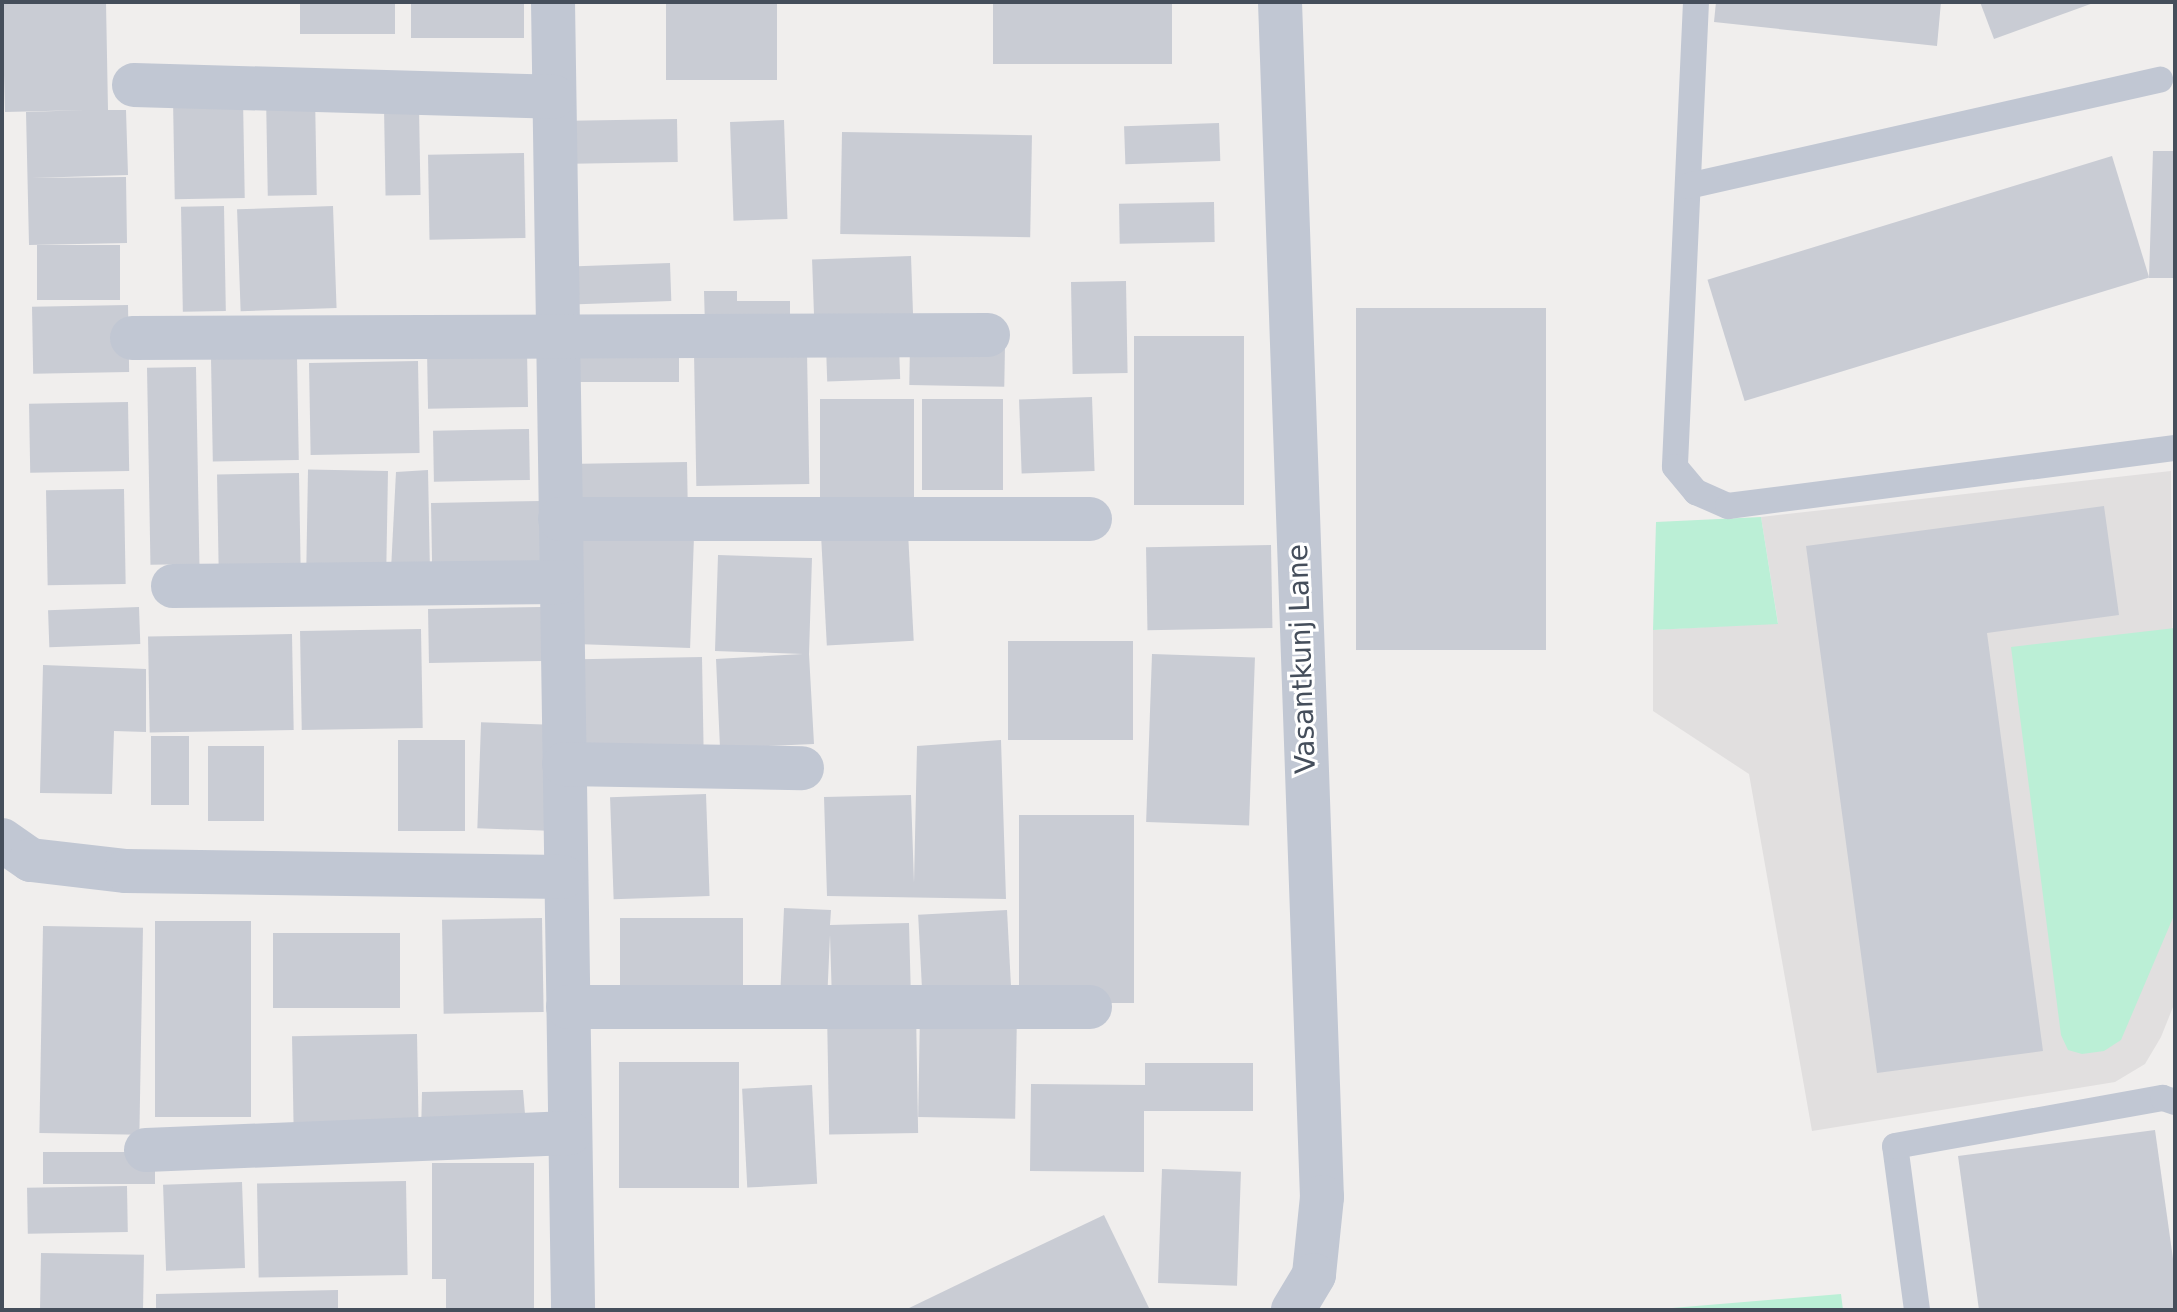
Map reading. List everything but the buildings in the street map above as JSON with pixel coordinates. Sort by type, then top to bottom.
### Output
[{"type":"street","points":[[553,2],[563,877],[573,1310]]},
{"type":"street","name":"Vasantkunj Lane","points":[[1280,2],[1322,1197],[1314,1275],[1293,1310]]},
{"type":"street","points":[[134,85],[554,97]]},
{"type":"street","points":[[132,338],[557,332],[988,335]]},
{"type":"street","points":[[560,519],[1090,519]]},
{"type":"street","points":[[173,586],[561,582]]},
{"type":"street","points":[[564,764],[802,768]]},
{"type":"street","points":[[2,840],[31,860],[126,871],[563,877]]},
{"type":"street","points":[[568,1007],[1090,1007]]},
{"type":"street","points":[[146,1150],[570,1133]]},
{"type":"lane","points":[[1696,2],[1675,467],[1696,492],[1728,506],[2175,448]]},
{"type":"lane","points":[[1688,186],[2160,80]]},
{"type":"lane","points":[[1917,1310],[1895,1146],[2163,1098],[2175,1102]]},
{"type":"shaded area","points":[[2171,471],[2175,1002],[2161,1037],[2145,1064],[2115,1082],[1812,1131],[1749,774],[1653,711],[1653,630],[1778,623],[1761,517]]},
{"type":"green space","points":[[1761,517],[1778,624],[1653,630],[1656,522]]},
{"type":"green space","points":[[2175,628],[2175,913],[2121,1040],[2104,1051],[2082,1054],[2068,1050],[2061,1035],[2011,647]]},
{"type":"green space","points":[[1841,1294],[1843,1310],[1648,1310]]}]
